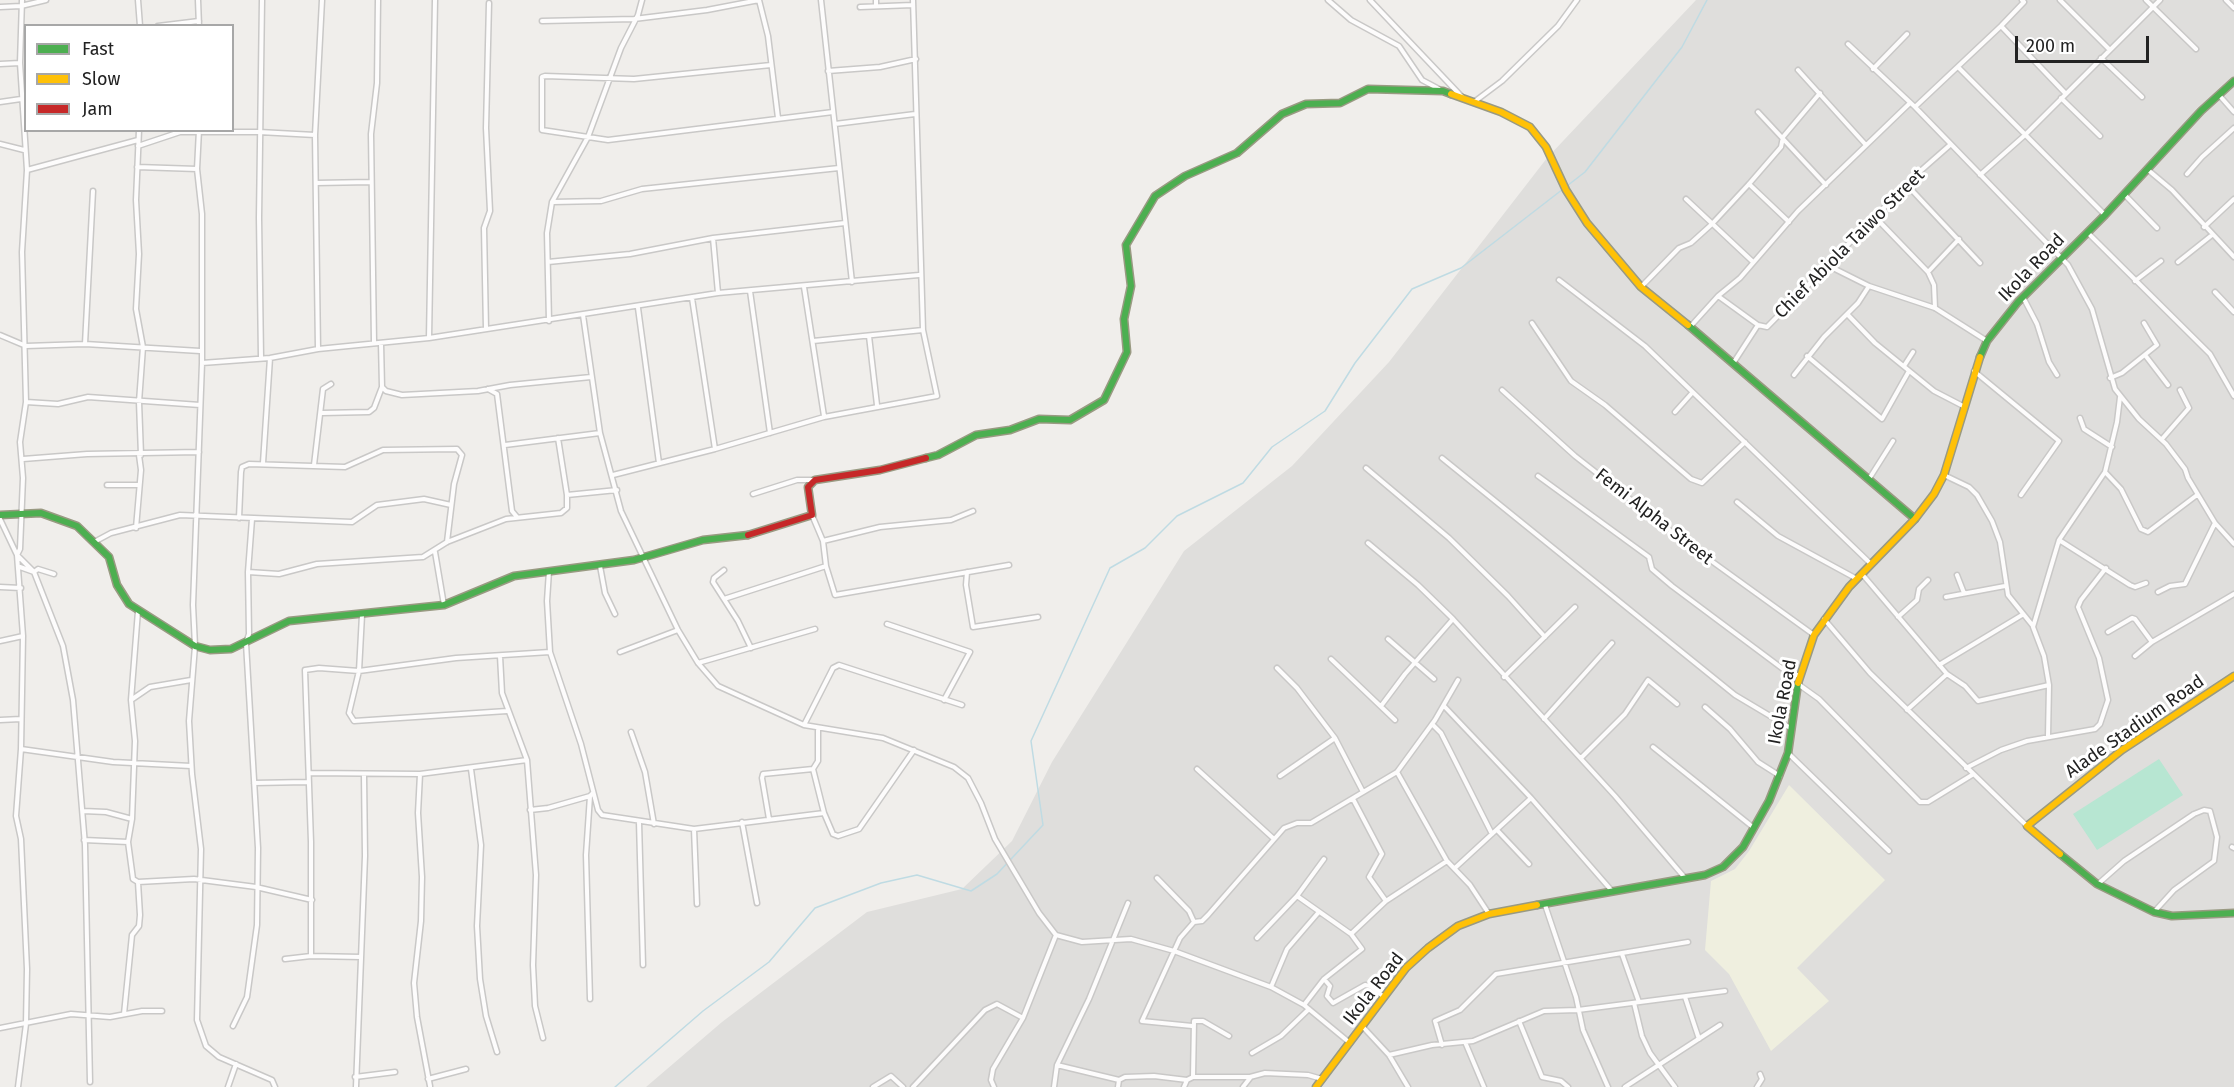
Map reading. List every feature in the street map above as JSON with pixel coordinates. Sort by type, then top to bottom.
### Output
[{"type":"street","points":[[17,555],[20,549],[21,512],[20,442],[26,402],[22,252],[27,170],[21,99],[22,0]]},
{"type":"street","points":[[0,7],[21,6],[46,0]]},
{"type":"street","points":[[138,0],[140,24]]},
{"type":"street","points":[[198,0],[199,23]]},
{"type":"street","points":[[261,357],[259,132],[262,0]]},
{"type":"street","points":[[318,348],[315,135],[322,0]]},
{"type":"street","points":[[375,342],[371,134],[378,60],[378,0]]},
{"type":"street","points":[[429,338],[435,0]]},
{"type":"street","points":[[549,321],[547,233],[552,202],[588,137],[642,0]]},
{"type":"street","points":[[542,21],[634,19],[707,10],[759,0],[768,36],[778,118]]},
{"type":"street","points":[[821,0],[852,282]]},
{"type":"street","points":[[876,0],[876,6]]},
{"type":"street","points":[[1328,0],[1351,20],[1399,46],[1422,80],[1443,91],[1507,114],[1530,127],[1546,147],[1566,190],[1587,223],[1641,287],[1734,362],[1900,503],[1915,519]]},
{"type":"street","points":[[1370,0],[1464,99]]},
{"type":"street","points":[[1474,103],[1502,81],[1558,26],[1577,0]]},
{"type":"street","points":[[2060,0],[2110,50]]},
{"type":"street","points":[[2146,0],[2196,48]]},
{"type":"street","points":[[1980,175],[2025,135],[2160,0]]},
{"type":"street","points":[[2226,0],[2234,8]]},
{"type":"street","points":[[1915,107],[1959,68],[2024,1]]},
{"type":"street","points":[[614,475],[715,449],[824,417],[877,405],[937,396],[922,330],[913,2],[860,7]]},
{"type":"street","points":[[486,329],[483,237],[490,212],[486,128],[489,3]]},
{"type":"street","points":[[2001,27],[2065,93]]},
{"type":"street","points":[[1873,69],[1906,34]]},
{"type":"street","points":[[1848,44],[1915,107],[2068,265],[2092,309],[2110,378],[2120,396],[2139,419],[2162,439],[2185,469],[2197,495],[2215,523],[2234,544]]},
{"type":"street","points":[[828,70],[880,67],[916,58]]},
{"type":"street","points":[[2101,58],[2142,97]]},
{"type":"street","points":[[0,64],[20,63]]},
{"type":"street","points":[[771,65],[609,79],[565,75],[542,78],[542,130],[608,140],[833,112]]},
{"type":"street","points":[[1959,68],[2105,215]]},
{"type":"street","points":[[1798,70],[1865,144]]},
{"type":"street","name":"Ikola Road","points":[[1316,1087],[1351,1044],[1406,968],[1458,926],[1489,914],[1705,875],[1723,867],[1743,847],[1780,776],[1788,753],[1798,684],[1814,635],[1824,618],[1871,564],[1915,519],[1934,494],[1944,475],[1974,371],[1987,341],[2023,297],[2105,215],[2218,94],[2234,81]]},
{"type":"street","points":[[753,494],[797,480],[815,480],[880,470],[938,455],[976,435],[1010,430],[1040,419],[1063,420],[1078,417],[1104,400],[1127,352],[1124,319],[1131,286],[1126,245],[1160,191],[1185,176],[1203,170],[1221,158],[1237,153],[1275,118],[1306,104],[1340,103],[1368,89],[1443,91]]},
{"type":"street","points":[[1641,287],[1679,248],[1691,243],[1712,224],[1749,184],[1781,147],[1783,137],[1820,93]]},
{"type":"street","points":[[2218,94],[2234,112]]},
{"type":"street","points":[[2061,98],[2100,136]]},
{"type":"street","points":[[0,102],[21,99]]},
{"type":"street","points":[[1690,327],[1718,296],[1740,278],[1752,261],[1865,144],[1910,103]]},
{"type":"street","points":[[1758,112],[1826,184]]},
{"type":"street","points":[[835,124],[915,117]]},
{"type":"street","points":[[2187,174],[2234,128]]},
{"type":"street","points":[[136,528],[141,470],[139,402],[143,347],[136,309],[139,254],[137,167],[139,132]]},
{"type":"street","points":[[138,146],[167,135],[191,132]]},
{"type":"street","points":[[199,132],[197,169],[202,214],[203,316],[200,351],[202,363],[195,646],[191,680],[191,766],[201,849],[197,1020],[206,1046],[219,1057],[272,1080],[274,1087]]},
{"type":"street","points":[[234,132],[315,135]]},
{"type":"street","points":[[27,170],[138,140]]},
{"type":"street","points":[[0,144],[24,150]]},
{"type":"street","name":"Chief Abiola Taiwo Street","points":[[1718,296],[1758,326],[1769,326],[1907,185],[1950,145]]},
{"type":"street","points":[[137,167],[197,169]]},
{"type":"street","points":[[552,202],[601,201],[642,189],[839,168]]},
{"type":"street","points":[[2147,169],[2172,190],[2234,257]]},
{"type":"street","points":[[316,183],[371,182]]},
{"type":"street","points":[[1749,184],[1789,222]]},
{"type":"street","points":[[1907,185],[1980,263]]},
{"type":"street","points":[[85,344],[93,191]]},
{"type":"street","points":[[2124,194],[2157,228]]},
{"type":"street","points":[[1686,199],[1752,261]]},
{"type":"street","points":[[2204,227],[2234,199]]},
{"type":"street","points":[[1875,217],[1928,272],[1934,285],[1935,308]]},
{"type":"street","points":[[548,262],[630,254],[713,238],[845,223]]},
{"type":"street","points":[[2088,232],[2210,354],[2234,396]]},
{"type":"street","points":[[2178,262],[2212,235]]},
{"type":"street","points":[[713,238],[718,293]]},
{"type":"street","points":[[1928,272],[1959,239]]},
{"type":"street","points":[[2229,252],[2234,249]]},
{"type":"street","points":[[2135,281],[2161,261]]},
{"type":"street","points":[[1827,265],[1869,286],[1935,308],[1987,341]]},
{"type":"street","points":[[202,363],[270,358],[318,348],[429,338],[638,308],[718,293],[920,275]]},
{"type":"street","points":[[1559,280],[1645,346],[1871,564]]},
{"type":"street","points":[[1794,375],[1808,356],[1848,315],[1869,286]]},
{"type":"street","points":[[804,287],[824,417]]},
{"type":"street","points":[[750,291],[770,433]]},
{"type":"street","points":[[2215,292],[2234,312]]},
{"type":"street","points":[[2023,297],[2037,324],[2049,362],[2057,375]]},
{"type":"street","points":[[692,298],[715,449]]},
{"type":"street","points":[[638,308],[659,463]]},
{"type":"street","points":[[583,315],[600,433],[614,475],[621,511],[678,630],[698,663],[718,686],[818,730],[865,733],[900,742],[954,767],[968,778],[995,839],[1008,856],[1039,913],[1056,935],[1082,942],[1131,939],[1173,951],[1271,987],[1304,1005],[1351,1044]]},
{"type":"street","points":[[1848,315],[1875,343],[1934,391],[1963,406]]},
{"type":"street","points":[[1532,323],[1571,381],[1691,479],[1702,483],[1745,442]]},
{"type":"street","points":[[2110,378],[2122,373],[2157,343],[2144,323]]},
{"type":"street","points":[[1734,362],[1758,326]]},
{"type":"street","points":[[813,340],[922,330]]},
{"type":"street","points":[[0,335],[17,340],[26,346],[85,344],[200,351]]},
{"type":"street","points":[[870,336],[877,405]]},
{"type":"street","points":[[322,413],[369,412],[374,408],[382,387],[381,343]]},
{"type":"street","points":[[1904,366],[1913,352]]},
{"type":"street","points":[[2145,355],[2168,384]]},
{"type":"street","points":[[1808,356],[1882,419],[1910,371]]},
{"type":"street","points":[[262,464],[270,358]]},
{"type":"street","points":[[1974,371],[2059,441],[2021,495]]},
{"type":"street","points":[[382,387],[386,391],[402,395],[591,377]]},
{"type":"street","points":[[314,465],[322,413],[323,389],[331,384]]},
{"type":"street","points":[[500,386],[497,394],[512,511],[518,518]]},
{"type":"street","points":[[487,388],[497,394]]},
{"type":"street","name":"Femi Alpha Street","points":[[1502,390],[1575,456],[1681,539],[1814,635]]},
{"type":"street","points":[[2162,439],[2188,408],[2180,390]]},
{"type":"street","points":[[1675,412],[1692,393]]},
{"type":"street","points":[[2033,627],[2059,540],[2105,472],[2112,447],[2120,396]]},
{"type":"street","points":[[26,402],[58,404],[88,397],[200,405]]},
{"type":"street","points":[[2080,418],[2084,429],[2112,447]]},
{"type":"street","points":[[505,445],[600,433]]},
{"type":"street","points":[[248,572],[279,574],[317,564],[423,557],[435,552],[447,542],[506,519],[561,513],[567,508],[567,495],[558,438]]},
{"type":"street","points":[[1869,479],[1893,441]]},
{"type":"street","points":[[239,518],[242,467],[262,464],[351,467],[375,451],[457,449],[462,455],[447,542]]},
{"type":"street","points":[[22,459],[87,454],[148,455],[199,452]]},
{"type":"street","points":[[141,470],[148,455]]},
{"type":"street","points":[[1442,458],[1735,695],[1792,730]]},
{"type":"street","points":[[1366,468],[1449,538],[1508,596],[1545,637]]},
{"type":"street","points":[[2105,472],[2121,489],[2144,532],[2148,532],[2197,495]]},
{"type":"street","points":[[1944,475],[1962,483],[1977,495],[1992,521],[2001,549],[2005,585],[2022,615],[2033,627],[2044,656],[2049,685],[2048,736]]},
{"type":"street","points":[[1538,476],[1649,557],[1652,569],[1671,586],[1787,672],[1800,676]]},
{"type":"street","points":[[815,480],[808,487],[812,515],[823,541],[826,566],[835,595],[1010,565]]},
{"type":"street","points":[[107,485],[139,485]]},
{"type":"street","points":[[567,495],[616,490]]},
{"type":"street","points":[[96,542],[111,533],[180,515],[352,522],[377,505],[424,499],[452,505]]},
{"type":"street","points":[[1737,502],[1778,536],[1860,576],[1947,675],[1965,686],[1979,701],[2049,685]]},
{"type":"street","points":[[506,519],[512,511]]},
{"type":"street","points":[[823,541],[880,527],[951,520],[974,511]]},
{"type":"street","points":[[18,1087],[26,1024],[27,969],[21,839],[16,816],[21,749],[23,636],[20,567],[0,517],[21,512],[41,513],[64,519],[96,542],[109,557],[119,588],[129,604],[195,646],[210,650],[231,650],[289,621],[444,605],[514,576],[644,560],[703,540],[748,534],[812,515]]},
{"type":"street","points":[[234,1026],[247,997],[257,925],[258,848],[246,644],[249,634],[248,572],[252,519]]},
{"type":"street","points":[[2158,592],[2170,586],[2185,584],[2215,523]]},
{"type":"street","points":[[2059,540],[2135,587],[2146,583]]},
{"type":"street","points":[[1368,543],[1418,585],[1453,620],[1581,758],[1685,878]]},
{"type":"street","points":[[435,552],[444,605]]},
{"type":"street","points":[[17,555],[34,572],[63,646],[76,717],[83,811],[86,1014],[90,1082]]},
{"type":"street","points":[[600,566],[605,593],[615,614]]},
{"type":"street","points":[[724,599],[809,574],[826,566]]},
{"type":"street","points":[[20,567],[34,572],[38,569],[54,574]]},
{"type":"street","points":[[1966,768],[2001,750],[2048,736],[2095,729],[2100,724],[2107,706],[2099,658],[2079,607],[2081,600],[2106,568]]},
{"type":"street","points":[[724,570],[713,580],[750,648]]},
{"type":"street","points":[[549,571],[547,602],[550,652],[581,744],[591,795],[586,855],[590,999]]},
{"type":"street","points":[[968,572],[966,585],[973,627],[1038,617]]},
{"type":"street","points":[[1958,575],[1964,593]]},
{"type":"street","points":[[1898,617],[1917,600],[1919,589],[1928,580]]},
{"type":"street","points":[[1946,597],[2005,585]]},
{"type":"street","points":[[0,588],[21,588]]},
{"type":"street","points":[[2134,656],[2152,642],[2234,594]]},
{"type":"street","points":[[1504,677],[1575,607]]},
{"type":"street","points":[[138,611],[131,700],[134,763],[132,819],[128,842],[133,879],[138,882],[200,880],[256,887],[312,900]]},
{"type":"street","points":[[362,615],[359,671],[349,713],[358,722],[507,711]]},
{"type":"street","points":[[1939,665],[2022,615]]},
{"type":"street","points":[[1824,618],[1870,674],[1972,775],[2027,826],[2097,884],[2154,912],[2172,916],[2234,913]]},
{"type":"street","points":[[2108,632],[2132,618],[2152,642]]},
{"type":"street","points":[[1381,706],[1453,620]]},
{"type":"street","points":[[887,624],[970,652],[944,700]]},
{"type":"street","points":[[698,663],[815,629]]},
{"type":"street","points":[[620,652],[678,630]]},
{"type":"street","points":[[0,641],[23,636]]},
{"type":"street","points":[[1388,639],[1434,679]]},
{"type":"street","points":[[1544,719],[1612,643]]},
{"type":"street","points":[[311,956],[312,900],[305,670],[319,668],[359,671],[456,658],[550,652]]},
{"type":"street","points":[[500,656],[501,682],[507,711],[526,760],[536,875],[535,996],[543,1038]]},
{"type":"street","points":[[1331,659],[1395,720]]},
{"type":"street","points":[[804,725],[836,666],[962,705]]},
{"type":"street","points":[[1277,668],[1335,738],[1363,792]]},
{"type":"street","points":[[1907,710],[1947,675]]},
{"type":"street","name":"Alade Stadium Road","points":[[2027,826],[2122,750],[2234,676]]},
{"type":"street","points":[[133,679],[136,686],[143,690]]},
{"type":"street","points":[[131,700],[143,690],[191,680]]},
{"type":"street","points":[[1192,1026],[1142,1021],[1173,951],[1194,922],[1202,921],[1274,839],[1290,825],[1311,823],[1397,772],[1444,706],[1458,680]]},
{"type":"street","points":[[1581,758],[1625,714],[1636,693],[1648,680],[1677,704]]},
{"type":"street","points":[[1798,684],[1819,699],[1920,802],[1936,798],[1972,775]]},
{"type":"street","points":[[1444,706],[1531,798],[1612,891]]},
{"type":"street","points":[[1705,707],[1730,729],[1758,762],[1780,776]]},
{"type":"street","points":[[0,720],[21,719]]},
{"type":"street","points":[[1432,723],[1441,733],[1492,834]]},
{"type":"street","points":[[818,730],[818,761],[813,769],[824,813],[835,836],[859,829],[914,750]]},
{"type":"street","points":[[632,732],[645,772],[654,824]]},
{"type":"street","points":[[1280,776],[1335,738]]},
{"type":"street","points":[[1653,747],[1754,828]]},
{"type":"street","points":[[21,749],[134,763],[191,766]]},
{"type":"street","points":[[1788,753],[1889,851]]},
{"type":"street","points":[[309,773],[420,774],[526,760]]},
{"type":"street","points":[[471,769],[481,845],[477,926],[480,979],[486,1016],[497,1052]]},
{"type":"street","points":[[769,819],[762,778],[764,774],[813,769]]},
{"type":"street","points":[[1197,769],[1274,839]]},
{"type":"street","points":[[1397,772],[1447,861],[1476,892],[1489,914]]},
{"type":"street","points":[[420,774],[418,813],[422,877],[421,921],[414,982],[417,1017],[430,1086]]},
{"type":"street","points":[[356,1087],[365,856],[364,775]]},
{"type":"street","points":[[254,783],[308,782]]},
{"type":"street","points":[[530,810],[549,808],[591,795]]},
{"type":"street","points":[[591,795],[602,815],[694,829],[824,813]]},
{"type":"street","points":[[1455,868],[1531,798]]},
{"type":"street","points":[[1353,799],[1382,854],[1369,877],[1386,901]]},
{"type":"street","points":[[2097,884],[2124,861],[2194,814],[2206,809],[2210,811],[2217,837],[2214,861],[2174,890],[2154,912]]},
{"type":"street","points":[[83,811],[106,812],[132,819]]},
{"type":"street","points":[[639,822],[643,965]]},
{"type":"street","points":[[742,822],[757,903]]},
{"type":"street","points":[[694,829],[697,904]]},
{"type":"street","points":[[1497,830],[1529,864]]},
{"type":"street","points":[[84,840],[128,842]]},
{"type":"street","points":[[1257,938],[1297,896],[1324,859]]},
{"type":"street","points":[[1351,934],[1386,901],[1418,883],[1447,861]]},
{"type":"street","points":[[1157,878],[1189,911],[1194,922]]},
{"type":"street","points":[[124,1014],[132,935],[139,926],[138,882]]},
{"type":"street","points":[[1297,896],[1318,913],[1351,934],[1362,949],[1324,979],[1304,1005]]},
{"type":"street","points":[[1054,1087],[1057,1065],[1128,903]]},
{"type":"street","points":[[1545,905],[1583,1030],[1608,1087]]},
{"type":"street","points":[[1271,987],[1287,949],[1318,913]]},
{"type":"street","points":[[994,1087],[991,1080],[993,1069],[1023,1018],[1056,935]]},
{"type":"street","points":[[1442,1045],[1435,1021],[1460,1010],[1496,974],[1688,942]]},
{"type":"street","points":[[1622,954],[1639,1002]]},
{"type":"street","points":[[285,959],[311,956],[361,957]]},
{"type":"street","points":[[1324,979],[1330,986],[1327,996],[1333,1003],[1365,985],[1385,997]]},
{"type":"street","points":[[1389,1055],[1484,1037],[1544,1011],[1578,1010],[1725,991]]},
{"type":"street","points":[[1685,996],[1698,1039]]},
{"type":"street","points":[[1634,1003],[1642,1036],[1675,1087]]},
{"type":"street","points":[[913,1087],[985,1010],[997,1004],[1023,1018]]},
{"type":"street","points":[[1252,1053],[1281,1036],[1309,1009]]},
{"type":"street","points":[[0,1028],[71,1014],[110,1017],[162,1011]]},
{"type":"street","points":[[1193,1077],[1192,1026],[1197,1019],[1229,1036]]},
{"type":"street","points":[[1519,1021],[1542,1077],[1561,1081],[1568,1087]]},
{"type":"street","points":[[1625,1087],[1720,1025]]},
{"type":"street","points":[[1363,1027],[1389,1055],[1408,1087]]},
{"type":"street","points":[[1465,1042],[1484,1087]]},
{"type":"street","points":[[228,1087],[236,1064]]},
{"type":"street","points":[[1057,1065],[1119,1080],[1125,1077],[1154,1076],[1187,1080],[1193,1077],[1250,1077],[1265,1073],[1308,1075],[1322,1080]]},
{"type":"street","points":[[428,1079],[466,1069]]},
{"type":"street","points":[[356,1077],[395,1072]]},
{"type":"street","points":[[1757,1087],[1761,1084],[1760,1074]]},
{"type":"street","points":[[873,1087],[891,1076],[903,1087]]},
{"type":"street","points":[[1243,1087],[1250,1077]]},
{"type":"street","points":[[1118,1087],[1119,1080]]},
{"type":"street","points":[[1184,1087],[1187,1080]]},
{"type":"shaded area","points":[[1696,0],[2234,0],[2234,1087],[646,1087],[722,1022],[867,912],[962,889],[1012,841],[1052,762],[1184,551],[1292,466],[1389,362],[1547,158]]},
{"type":"green space","points":[[2159,759],[2183,795],[2097,850],[2073,814]]},
{"type":"green space","points":[[1789,785],[1885,880],[1797,968],[1829,1001],[1771,1051],[1729,974],[1705,950],[1711,881],[1735,869],[1749,851]]},
{"type":"waterway","points":[[615,1087],[703,1011],[769,962],[815,908],[881,883],[917,875],[971,891],[997,874],[1043,825],[1031,741],[1110,568],[1145,548],[1177,516],[1243,483],[1272,447],[1325,411],[1355,363],[1412,289],[1461,268],[1585,172],[1682,47],[1707,0]]},
{"type":"traffic: fast","points":[[1980,357],[1987,341],[2018,302],[2105,215],[2201,111],[2234,81]]},
{"type":"traffic: fast","points":[[926,458],[938,455],[976,435],[1010,430],[1039,419],[1070,420],[1104,400],[1127,352],[1124,319],[1131,286],[1126,245],[1155,196],[1185,176],[1237,153],[1282,114],[1306,104],[1340,103],[1368,89],[1443,91],[1451,94]]},
{"type":"traffic: fast","points":[[1688,325],[1915,519]]},
{"type":"traffic: fast","points":[[0,515],[41,513],[77,526],[109,557],[117,585],[129,604],[195,646],[210,650],[231,649],[289,621],[444,605],[514,576],[634,560],[703,540],[748,535]]},
{"type":"traffic: fast","points":[[1537,905],[1705,875],[1723,867],[1743,847],[1769,801],[1788,753],[1798,683]]},
{"type":"traffic: fast","points":[[2060,854],[2097,884],[2154,912],[2172,916],[2234,913]]},
{"type":"traffic: slow","points":[[1451,94],[1501,112],[1530,127],[1546,147],[1566,190],[1587,223],[1641,287],[1688,325]]},
{"type":"traffic: slow","points":[[1798,683],[1814,635],[1849,587],[1915,519],[1934,494],[1944,475],[1980,357]]},
{"type":"traffic: slow","points":[[2060,854],[2027,826],[2122,750],[2234,676]]},
{"type":"traffic: slow","points":[[1316,1087],[1406,968],[1428,948],[1458,926],[1489,914],[1537,905]]},
{"type":"traffic: jam","points":[[748,535],[812,515],[808,487],[815,480],[880,470],[926,458]]}]
